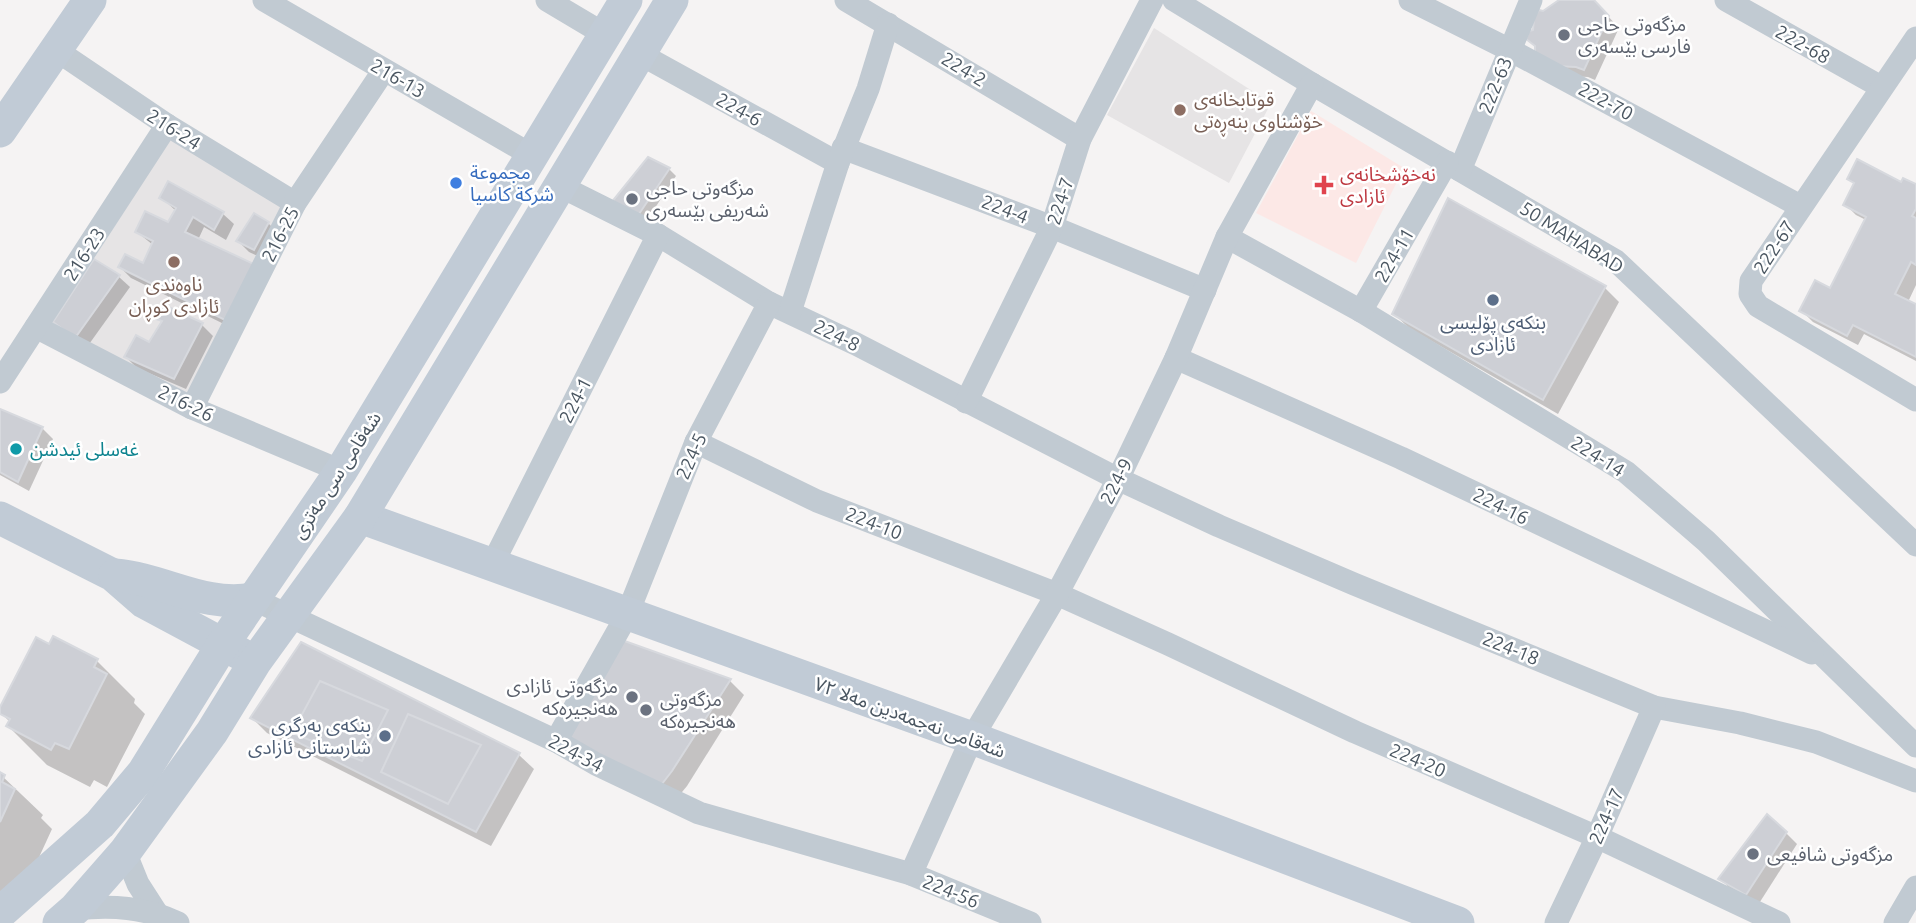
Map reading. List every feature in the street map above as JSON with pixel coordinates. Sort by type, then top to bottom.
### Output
[{"type":"main road","points":[[0,131],[90,0]]},
{"type":"main road","name":"شەقامی سی مەتری","points":[[0,913],[100,824],[143,773],[223,644],[341,471],[626,0]]},
{"type":"main road","name":"شەقامی سی مەتری","points":[[67,916],[125,852],[212,732],[256,662],[360,517],[672,0]]},
{"type":"main road","name":"شەقامی نەجمەدین مەلا ٧٢","points":[[360,517],[972,738],[1458,923]]},
{"type":"main road","points":[[0,518],[113,575],[144,602],[256,662]]},
{"type":"main road","points":[[113,575],[140,579],[211,600],[226,602],[253,599]]},
{"type":"street","name":"216-13","points":[[264,0],[533,156]]},
{"type":"street","points":[[547,0],[604,34]]},
{"type":"street","name":"224-2","points":[[846,0],[1080,139]]},
{"type":"street","name":"224-7","points":[[966,401],[1052,227],[1080,139],[1152,0]]},
{"type":"street","name":"50 MAHABAD","points":[[1174,0],[1312,84],[1616,261],[1916,545]]},
{"type":"street","name":"222-70","points":[[1410,0],[1510,50],[1800,206]]},
{"type":"street","name":"222-63","points":[[1454,166],[1531,0]]},
{"type":"street","name":"222-68","points":[[1726,0],[1881,87]]},
{"type":"street","name":"224-5","points":[[556,741],[627,615],[696,442],[779,308],[868,89],[888,24]]},
{"type":"street","name":"222-67","points":[[1915,42],[1800,206],[1751,281],[1750,294],[1758,306],[1916,400]]},
{"type":"street","name":"216-24","points":[[56,50],[167,125],[295,203]]},
{"type":"street","name":"224-6","points":[[640,54],[840,156]]},
{"type":"street","name":"216-25","points":[[192,408],[295,203],[384,70]]},
{"type":"street","name":"224-9","points":[[911,874],[972,738],[1057,594],[1118,479],[1176,358],[1227,237],[1312,84]]},
{"type":"street","name":"216-23","points":[[0,382],[167,125]]},
{"type":"street","name":"224-4","points":[[840,156],[1052,227],[1205,290]]},
{"type":"street","name":"224-11","points":[[1362,311],[1454,166]]},
{"type":"street","name":"224-8","points":[[560,186],[658,235],[779,308],[1118,479]]},
{"type":"street","name":"224-1","points":[[492,565],[658,235]]},
{"type":"street","name":"224-14","points":[[1227,237],[1362,311],[1626,472],[1706,541],[1916,746]]},
{"type":"street","name":"216-26","points":[[36,327],[192,408],[341,471]]},
{"type":"street","name":"224-16","points":[[1176,358],[1401,458],[1824,658]]},
{"type":"street","name":"224-10","points":[[696,442],[817,501],[1057,594]]},
{"type":"street","name":"224-18","points":[[1118,479],[1342,579],[1654,707],[1740,723],[1816,742],[1916,781]]},
{"type":"street","name":"224-20","points":[[1057,594],[1355,733],[1597,837],[1779,923]]},
{"type":"street","name":"224-34","points":[[253,599],[556,741],[596,764],[699,813],[911,874]]},
{"type":"street","name":"224-17","points":[[1556,923],[1654,707]]},
{"type":"street","points":[[125,852],[138,884],[165,919]]},
{"type":"street","name":"224-56","points":[[911,874],[1031,923]]},
{"type":"street","points":[[1895,923],[1916,887]]},
{"type":"street","points":[[67,916],[116,906],[165,919]]},
{"type":"shaded area","points":[[1154,28],[1271,103],[1229,183],[1107,115]]},
{"type":"shaded area","points":[[1311,111],[1404,168],[1356,263],[1256,213]]},
{"type":"shaded area","name":"ناوەندی ئازادی کوڕان","points":[[172,136],[287,206],[189,394],[51,326]]},
{"type":"building","name":"مزگەوتی حاجی فارسی بێسەری","points":[[1559,0],[1594,0],[1609,16],[1584,70],[1555,66],[1535,56],[1535,46],[1526,39],[1529,31],[1533,30],[1534,17],[1539,10],[1543,11]]},
{"type":"building","points":[[648,157],[670,168],[637,217],[611,203]]},
{"type":"building","points":[[1857,159],[1901,182],[1903,178],[1916,184],[1916,209],[1912,216],[1916,218],[1916,265],[1911,262],[1895,294],[1916,304],[1916,357],[1853,325],[1847,336],[1799,311],[1815,280],[1830,288],[1866,217],[1843,205],[1854,183],[1847,179]]},
{"type":"building","points":[[168,181],[224,212],[214,230],[193,217],[185,232],[256,265],[227,321],[118,267],[125,254],[143,263],[153,241],[135,232],[145,211],[168,222],[176,208],[159,198]]},
{"type":"building","points":[[1448,198],[1606,286],[1543,400],[1392,314]]},
{"type":"building","points":[[254,213],[269,222],[254,250],[236,241]]},
{"type":"building","points":[[94,259],[120,275],[75,338],[53,322]]},
{"type":"building","points":[[164,305],[203,323],[174,379],[124,357],[136,335],[149,342],[162,321],[156,319]]},
{"type":"building","name":"غەسلی ئیدشن","points":[[0,409],[43,427],[18,482],[0,472]]},
{"type":"building","points":[[53,636],[98,659],[94,667],[107,674],[69,749],[55,743],[51,750],[6,726],[10,719],[0,714],[0,707],[36,637],[49,644]]},
{"type":"building","name":"مزگەوتی ھەنجیرەکە","points":[[619,639],[731,679],[658,789],[565,740]]},
{"type":"building","name":"بنکەی بەرگری شارستانی ئازادی","points":[[301,642],[520,753],[476,832],[250,718]]},
{"type":"building","points":[[320,681],[388,710],[362,761],[292,733]]},
{"type":"building","points":[[408,714],[481,745],[448,804],[381,772]]},
{"type":"building","points":[[0,772],[5,775],[2,782],[15,789],[0,822]]},
{"type":"building","points":[[1767,814],[1787,832],[1746,895],[1718,879]]},
{"type":"place","name":"مزگەوتی حاجی فارسی بێسەری","points":[[1564,35]]},
{"type":"place","name":"قوتابخانەی خۆشناوی بنەڕەتی","points":[[1180,110]]},
{"type":"place","name":"مجموعة شرکة کاسیا","points":[[456,183]]},
{"type":"place","name":"نەخۆشخانەی ئازادی","points":[[1324,185]]},
{"type":"place","name":"مزگەوتی حاجی شەریفی بێسەری","points":[[632,199]]},
{"type":"place","name":"ناوەندی ئازادی کوڕان","points":[[174,262]]},
{"type":"place","name":"بنکەی پۆلیسی ئازادی","points":[[1493,300]]},
{"type":"place","name":"غەسلی ئیدشن","points":[[16,449]]},
{"type":"place","name":"مزگه‌وتی ئازادی هه‌نجیره‌که","points":[[632,697]]},
{"type":"place","name":"مزگەوتی ھەنجیرەکە","points":[[646,710]]},
{"type":"place","name":"بنکەی بەرگری شارستانی ئازادی","points":[[385,736]]},
{"type":"place","name":"مزگەوتی شافیعی","points":[[1753,854]]}]
